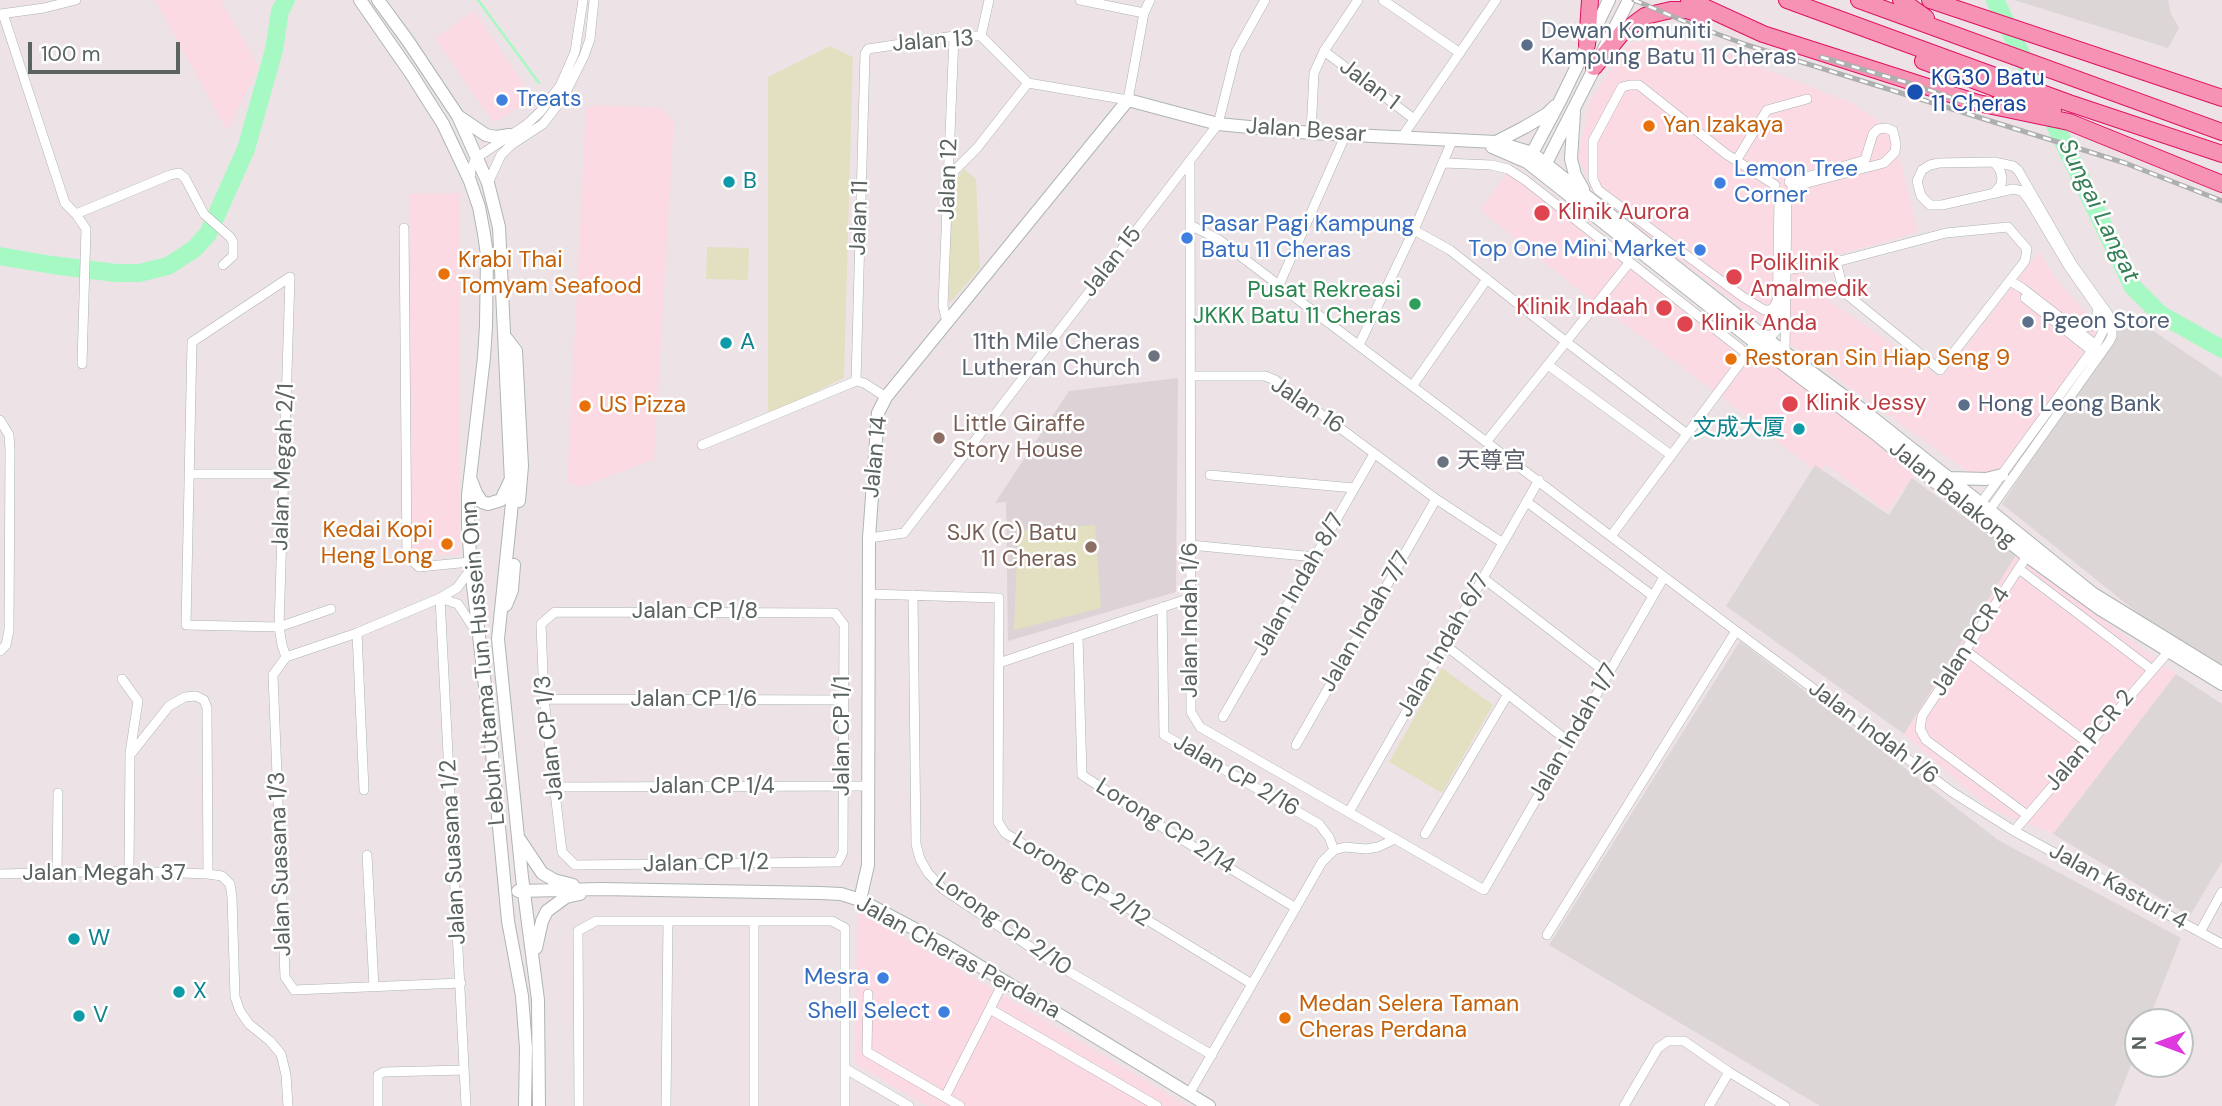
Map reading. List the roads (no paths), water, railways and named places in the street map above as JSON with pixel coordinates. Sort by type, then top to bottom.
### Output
[{"type":"highway","points":[[1587,45],[1590,0]]},
{"type":"highway","points":[[1689,0],[1763,34],[1978,103],[2076,121],[2174,153],[2222,174]]},
{"type":"highway","points":[[1787,0],[2069,103],[2222,154]]},
{"type":"highway","points":[[1859,0],[2222,132]]},
{"type":"highway","points":[[1902,0],[1942,29]]},
{"type":"highway","points":[[1930,0],[2222,98]]},
{"type":"highway","points":[[1594,67],[1622,33],[1645,16],[1671,10],[1687,10],[1736,29],[1763,34]]},
{"type":"highway","points":[[1842,21],[1880,44],[2076,121],[2222,184]]},
{"type":"street","points":[[76,0],[1,14],[65,203],[86,229],[82,364]]},
{"type":"street","name":"Lebuh Utama Tun Hussein Onn","points":[[360,0],[443,124],[470,181],[484,234],[488,295],[484,357],[467,495],[470,565],[508,921],[522,996],[526,1048],[525,1106]]},
{"type":"street","name":"Lebuh Utama Tun Hussein Onn","points":[[378,0],[457,116],[488,183],[499,227],[512,476],[509,538],[499,622],[499,658],[518,836],[519,891],[535,967],[539,1019],[539,1106]]},
{"type":"street","points":[[470,181],[471,169],[477,158],[526,125],[560,86],[575,52],[583,0]]},
{"type":"street","points":[[488,183],[501,155],[511,145],[543,124],[563,98],[590,39],[594,0]]},
{"type":"street","points":[[981,36],[989,0]]},
{"type":"street","points":[[1080,0],[1144,13]]},
{"type":"street","points":[[950,174],[977,148],[1028,83],[1128,100],[1144,13],[1150,0]]},
{"type":"street","points":[[1218,124],[1236,52],[1265,0]]},
{"type":"street","points":[[1311,133],[1314,72],[1324,51],[1357,0]]},
{"type":"street","points":[[1383,0],[1460,53]]},
{"type":"street","points":[[1402,137],[1496,0]]},
{"type":"street","points":[[1609,0],[1529,158],[1543,167],[1629,0]]},
{"type":"street","name":"Jalan 13","points":[[865,54],[868,49],[875,47],[954,36],[981,36],[1028,83]]},
{"type":"street","name":"Jalan 12","points":[[947,322],[943,306],[954,36]]},
{"type":"street","name":"Jalan 1","points":[[1324,51],[1414,119]]},
{"type":"street","name":"Jalan 11","points":[[856,381],[865,54]]},
{"type":"street","points":[[1779,297],[1774,307],[1764,310],[1598,190],[1593,179],[1593,141],[1622,87],[1639,85],[1736,161],[1774,185],[1775,191],[1787,190],[1884,163],[1895,152],[1893,131],[1886,128],[1873,134],[1865,160],[1787,190]]},
{"type":"street","points":[[1736,161],[1768,110],[1807,99]]},
{"type":"street","name":"Jalan Besar","points":[[1128,100],[1218,124],[1311,133],[1491,143],[1529,158]]},
{"type":"street","name":"Jalan 14","points":[[860,900],[868,865],[869,538],[878,413],[886,397],[1128,100]]},
{"type":"street","points":[[1491,143],[1547,114],[1560,101]]},
{"type":"street","points":[[1574,104],[1571,159],[1585,195]]},
{"type":"street","points":[[457,116],[486,135],[509,135]]},
{"type":"street","name":"Jalan 15","points":[[869,538],[904,533],[1218,124]]},
{"type":"street","points":[[1279,285],[1346,134]]},
{"type":"street","points":[[1572,134],[1593,141]]},
{"type":"street","points":[[1359,345],[1414,230],[1452,141]]},
{"type":"street","name":"Jalan Indah 1/6","points":[[1190,161],[1191,712],[1200,727],[1484,890]]},
{"type":"street","points":[[1994,162],[2002,178],[2001,185],[1994,193]]},
{"type":"street","points":[[1982,511],[2002,475],[2095,351],[2112,336],[2112,325],[2108,314],[2072,264],[2018,170],[2013,166],[1994,162],[1930,165],[1922,170],[1917,181],[1920,196],[1930,205],[1942,205],[2018,189],[2026,195],[2069,267],[2104,317],[2105,323],[2095,351],[1982,511]]},
{"type":"street","points":[[1444,163],[1491,165],[1508,169],[1629,263],[1754,344]]},
{"type":"street","name":"Jalan Balakong","points":[[1543,167],[1585,195],[1754,344],[1784,352],[1949,478],[2027,556],[2100,609],[2222,684]]},
{"type":"street","name":"Jalan Balakong","points":[[1543,167],[1754,344],[2092,593],[2222,673]]},
{"type":"street","points":[[76,214],[179,173],[185,178],[204,214],[230,237],[233,256],[223,265]]},
{"type":"street","points":[[1774,185],[1781,179],[1787,190],[1784,352]]},
{"type":"street","points":[[1611,536],[1754,344],[1776,331],[1787,190]]},
{"type":"street","name":"Jalan Indah 1/6","points":[[1190,225],[1218,239],[1952,792],[2014,831]]},
{"type":"street","points":[[1786,270],[1836,262],[1945,233],[2008,227],[2027,249],[2025,261],[2012,283],[1940,370],[1844,292],[1836,262]]},
{"type":"street","points":[[404,228],[407,556],[419,567],[470,565]]},
{"type":"street","points":[[1414,230],[1443,244],[1687,434]]},
{"type":"street","points":[[1487,441],[1629,263]]},
{"type":"street","name":"Jalan Megah 2/1","points":[[191,474],[192,342],[290,277],[279,627],[286,657]]},
{"type":"street","points":[[1413,385],[1487,279]]},
{"type":"street","points":[[2012,283],[2018,292],[2095,351]]},
{"type":"street","points":[[2012,283],[2075,329],[2095,351]]},
{"type":"street","points":[[2075,329],[2091,326],[2098,313],[2097,308]]},
{"type":"street","points":[[499,622],[512,590],[522,466],[516,351],[505,338]]},
{"type":"street","points":[[1548,365],[1671,455]]},
{"type":"street","name":"Jalan 16","points":[[1191,376],[1265,376],[1275,380],[1436,499],[1503,543]]},
{"type":"street","points":[[702,445],[856,381],[886,397]]},
{"type":"street","points":[[0,420],[9,435],[10,450],[9,630],[6,645],[0,651]]},
{"type":"street","name":"Jalan Indah 8/7","points":[[1223,717],[1374,454]]},
{"type":"street","points":[[284,474],[191,474],[187,625],[279,627],[331,609]]},
{"type":"street","points":[[1210,475],[1354,488]]},
{"type":"street","points":[[1949,478],[1986,479],[2002,475]]},
{"type":"street","points":[[470,476],[476,493],[482,502],[488,504],[501,500],[512,476]]},
{"type":"street","name":"Jalan Indah 6/7","points":[[1349,812],[1539,481]]},
{"type":"street","name":"Jalan Indah 7/7","points":[[1296,745],[1436,499]]},
{"type":"street","points":[[1527,502],[1653,596]]},
{"type":"street","points":[[1190,545],[1315,557]]},
{"type":"street","name":"Jalan PCR 4","points":[[2027,556],[1922,716],[1920,729],[1926,740],[2027,815]]},
{"type":"street","points":[[286,657],[357,633],[440,598],[457,588],[470,565]]},
{"type":"street","points":[[2019,569],[2151,669]]},
{"type":"street","name":"Jalan Indah 1/7","points":[[1484,890],[1664,576]]},
{"type":"street","points":[[1483,578],[1608,674]]},
{"type":"street","points":[[869,594],[913,595]]},
{"type":"street","name":"Lorong CP 2/12","points":[[913,595],[999,598],[998,822],[1005,833],[1252,984]]},
{"type":"street","name":"Lorong CP 2/10","points":[[913,595],[916,844],[928,873],[943,889],[1056,964],[1212,1055]]},
{"type":"street","points":[[440,598],[458,604],[479,636]]},
{"type":"street","name":"Jalan Suasana 1/2","points":[[440,598],[466,1106]]},
{"type":"street","points":[[999,663],[1189,598]]},
{"type":"street","name":"Jalan CP 2/16","points":[[1162,607],[1164,735],[1319,824],[1329,837],[1334,850]]},
{"type":"street","name":"Jalan CP 1/8","points":[[555,612],[835,612]]},
{"type":"street","name":"Jalan CP 1/3","points":[[555,612],[541,624],[544,699],[562,852],[575,865]]},
{"type":"street","name":"Jalan CP 1/1","points":[[835,612],[844,625],[843,852],[838,862]]},
{"type":"street","points":[[1547,935],[1736,631]]},
{"type":"street","points":[[357,633],[363,790]]},
{"type":"street","name":"Lorong CP 2/14","points":[[1078,636],[1082,775],[1176,836],[1296,908]]},
{"type":"street","points":[[1445,645],[1569,743]]},
{"type":"street","points":[[1965,650],[2088,743]]},
{"type":"street","name":"Jalan PCR 2","points":[[2014,831],[2168,652]]},
{"type":"street","name":"Jalan Suasana 1/3","points":[[286,657],[273,675],[285,976],[293,990],[461,984]]},
{"type":"street","points":[[122,679],[138,701],[130,755],[129,871]]},
{"type":"street","points":[[1424,834],[1508,694]]},
{"type":"street","points":[[130,755],[169,706],[185,697],[196,696],[204,700],[207,708],[208,874],[222,876],[230,884],[235,997],[249,1024],[281,1054],[286,1075],[288,1106]]},
{"type":"street","name":"Jalan CP 1/6","points":[[544,699],[844,700]]},
{"type":"street","name":"Jalan CP 1/4","points":[[555,787],[868,786]]},
{"type":"street","points":[[57,873],[58,793]]},
{"type":"street","points":[[498,826],[505,844],[508,881],[519,891],[511,898],[516,942],[514,949]]},
{"type":"street","name":"Jalan Kasturi 4","points":[[2014,831],[2222,944]]},
{"type":"street","points":[[518,836],[542,873],[567,884],[601,889]]},
{"type":"street","points":[[1189,1094],[1322,862],[1334,850],[1345,847],[1378,847],[1395,839]]},
{"type":"street","points":[[367,855],[374,987]]},
{"type":"street","name":"Jalan CP 1/2","points":[[575,865],[838,862]]},
{"type":"street","name":"Jalan Megah 37","points":[[0,874],[129,871],[208,874]]},
{"type":"street","points":[[535,967],[536,944],[542,921],[548,911],[566,897],[601,889]]},
{"type":"street","name":"Jalan Cheras Perdana","points":[[519,891],[601,889],[841,894],[860,900],[945,945],[1209,1106]]},
{"type":"street","points":[[2200,932],[2222,891]]},
{"type":"street","points":[[579,1106],[578,931],[596,921],[832,921],[845,928],[845,1106]]},
{"type":"street","points":[[666,1106],[668,921]]},
{"type":"street","points":[[754,921],[754,1106]]},
{"type":"street","points":[[945,1097],[1004,981]]},
{"type":"street","points":[[868,994],[867,1052],[960,1106]]},
{"type":"street","points":[[990,1009],[1157,1106]]},
{"type":"street","points":[[1624,1106],[1658,1048],[1668,1041],[1684,1041],[1785,1106]]},
{"type":"street","points":[[846,1069],[909,1106]]},
{"type":"street","points":[[378,1106],[378,1075],[384,1072],[464,1070]]},
{"type":"street","points":[[1709,1106],[1729,1072]]},
{"type":"waterway","points":[[0,256],[116,273],[139,273],[168,266],[194,249],[208,234],[246,149],[274,50],[280,11],[286,0]]},
{"type":"waterway","points":[[478,0],[539,83]]},
{"type":"waterway","name":"Sungai Langat","points":[[1995,0],[2133,287],[2160,314],[2222,349]]},
{"type":"railway","points":[[1634,0],[1747,45],[2125,163],[2222,201]]},
{"type":"railway","points":[[1821,57],[1981,108]]},
{"type":"place","name":"Dewan Komuniti Kampung Batu 11 Cheras","points":[[1527,45]]},
{"type":"place","name":"KG30 Batu 11 Cheras","points":[[1915,92]]},
{"type":"place","name":"Treats","points":[[502,100]]},
{"type":"place","name":"Yan Izakaya","points":[[1649,126]]},
{"type":"place","name":"B","points":[[729,182]]},
{"type":"place","name":"Lemon Tree Corner","points":[[1720,183]]},
{"type":"place","name":"Klinik Aurora","points":[[1542,213]]},
{"type":"place","name":"Pasar Pagi Kampung Batu 11 Cheras","points":[[1187,238]]},
{"type":"place","name":"Top One Mini Market","points":[[1700,250]]},
{"type":"place","name":"Krabi Thai Tomyam Seafood","points":[[444,274]]},
{"type":"place","name":"Poliklinik Amalmedik","points":[[1734,277]]},
{"type":"place","name":"Pusat Rekreasi JKKK Batu 11 Cheras","points":[[1415,304]]},
{"type":"place","name":"Klinik Indaah","points":[[1664,308]]},
{"type":"place","name":"Pgeon Store","points":[[2028,322]]},
{"type":"place","name":"Klinik Anda","points":[[1685,324]]},
{"type":"place","name":"A","points":[[726,343]]},
{"type":"place","name":"11th Mile Cheras Lutheran Church","points":[[1154,356]]},
{"type":"place","name":"Restoran Sin Hiap Seng 9","points":[[1731,359]]},
{"type":"place","name":"Klinik Jessy","points":[[1790,404]]},
{"type":"place","name":"Hong Leong Bank","points":[[1964,405]]},
{"type":"place","name":"US Pizza","points":[[585,406]]},
{"type":"place","name":"文成大厦","points":[[1799,429]]},
{"type":"place","name":"Little Giraffe Story House","points":[[939,438]]},
{"type":"place","name":"天尊宫","points":[[1443,462]]},
{"type":"place","name":"Kedai Kopi Heng Long","points":[[447,544]]},
{"type":"place","name":"SJK (C) Batu 11 Cheras","points":[[1091,547]]},
{"type":"place","name":"W","points":[[74,939]]},
{"type":"place","name":"Mesra","points":[[883,978]]},
{"type":"place","name":"X","points":[[179,992]]},
{"type":"place","name":"Shell Select","points":[[944,1012]]},
{"type":"place","name":"V","points":[[79,1016]]},
{"type":"place","name":"Medan Selera Taman Cheras Perdana","points":[[1285,1018]]}]
